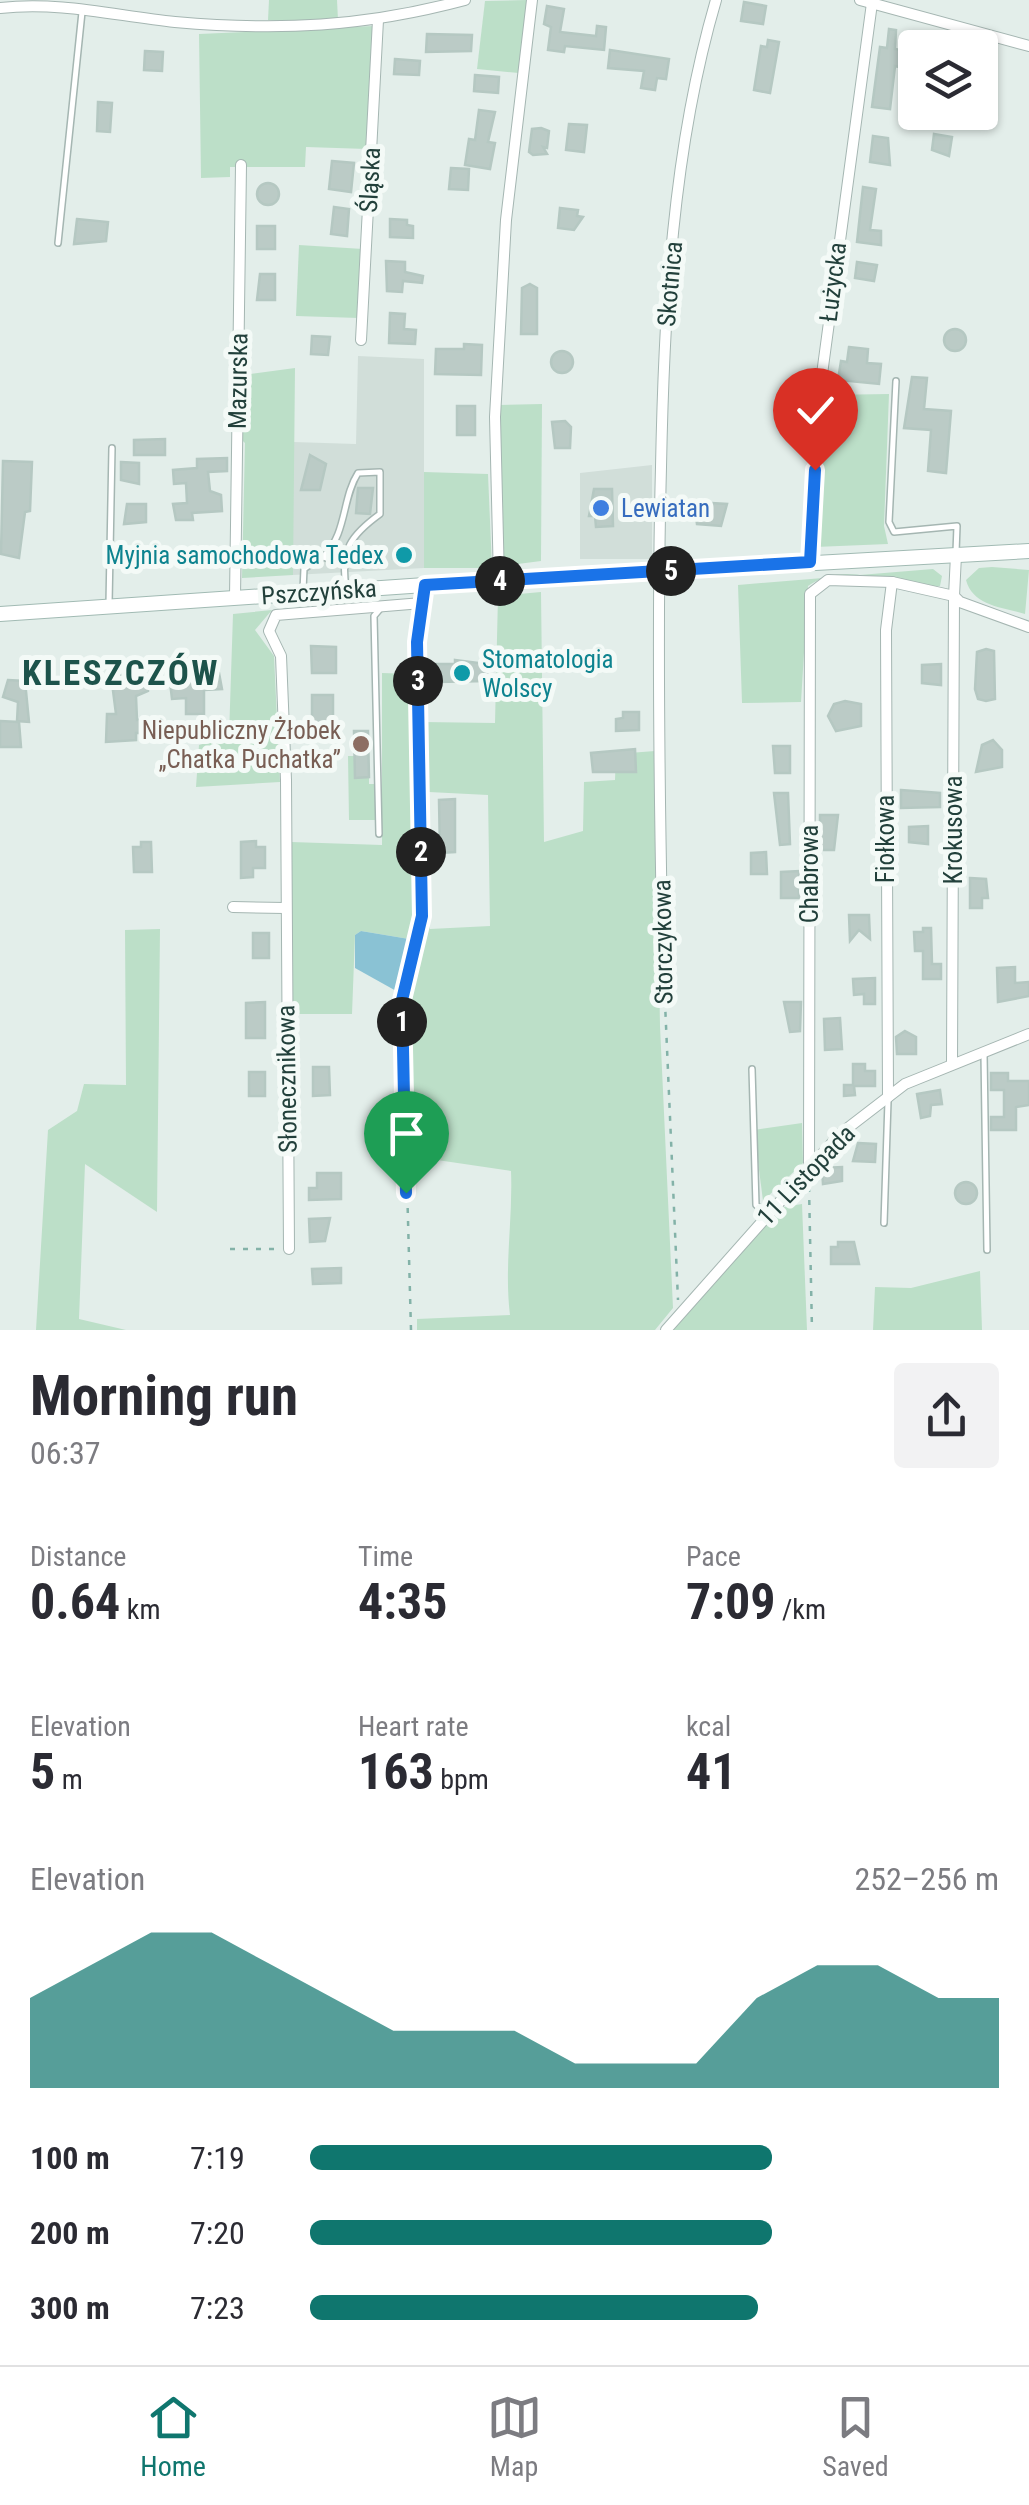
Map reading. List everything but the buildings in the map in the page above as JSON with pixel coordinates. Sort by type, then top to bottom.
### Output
[{"type":"main road","name":"Pszczyńska","points":[[0,614],[1029,551]]},
{"type":"street","points":[[0,8],[28,2],[83,4],[177,22],[289,29],[378,20],[464,0]]},
{"type":"street","points":[[499,581],[495,417],[502,279],[532,0]]},
{"type":"street","name":"Skotnica","points":[[658,572],[663,367],[678,191],[716,0]]},
{"type":"street","points":[[866,2],[1029,46]]},
{"type":"street","name":"Łużycka","points":[[810,562],[828,317],[866,2]]},
{"type":"street","name":"Śląska","points":[[361,340],[378,20]]},
{"type":"street","name":"Mazurska","points":[[235,597],[241,165]]},
{"type":"street","points":[[954,596],[956,556]]},
{"type":"street","name":"Storczykowa","points":[[658,572],[662,924]]},
{"type":"street","name":"Chabrowa","points":[[809,1166],[810,594],[818,584],[845,578],[892,582]]},
{"type":"street","points":[[892,582],[954,596],[969,608],[1029,628]]},
{"type":"street","name":"Fiołkowa","points":[[888,1097],[886,630],[892,582]]},
{"type":"street","points":[[422,603],[425,585]]},
{"type":"street","name":"Krokusowa","points":[[952,1063],[954,596]]},
{"type":"street","name":"Słonecznikowa","points":[[289,1250],[281,656],[269,631],[276,616],[422,603]]},
{"type":"street","points":[[233,908],[285,908]]},
{"type":"street","name":"11 Listopada","points":[[666,1330],[840,1134],[905,1084],[1029,1034]]},
{"type":"lane","points":[[58,242],[83,4]]},
{"type":"lane","points":[[896,382],[889,522],[894,532],[910,534],[957,526],[956,556]]},
{"type":"lane","points":[[109,607],[112,448]]},
{"type":"lane","points":[[303,593],[304,569],[324,557],[349,501],[349,488],[358,474],[380,472],[380,514],[355,532],[343,564],[346,590]]},
{"type":"lane","points":[[324,557],[343,564]]},
{"type":"lane","points":[[422,603],[417,642],[422,916]]},
{"type":"lane","points":[[378,834],[374,616],[380,609]]},
{"type":"lane","points":[[984,1051],[988,1250]]},
{"type":"lane","points":[[752,1069],[756,1205],[767,1214]]},
{"type":"lane","points":[[884,1223],[888,1097]]},
{"type":"path","points":[[410,1330],[402,1000],[422,916]]},
{"type":"path","name":"Storczykowa","points":[[662,924],[666,1100],[677,1221],[677,1299],[683,1311]]},
{"type":"path","points":[[809,1166],[812,1330]]},
{"type":"path","points":[[230,1249],[289,1250]]},
{"type":"shaded area","points":[[358,356],[424,359],[424,568],[293,575],[293,442],[356,444]]},
{"type":"shaded area","points":[[652,465],[652,559],[580,559],[580,473]]},
{"type":"green space","points":[[269,0],[337,0],[338,20],[303,24],[268,20]]},
{"type":"green space","points":[[527,0],[519,73],[477,69],[485,1]]},
{"type":"green space","points":[[373,26],[367,149],[306,147],[305,167],[230,167],[230,177],[201,178],[199,34]]},
{"type":"green space","points":[[299,245],[363,249],[359,318],[296,316]]},
{"type":"green space","points":[[295,368],[293,575],[242,578],[245,443],[238,436],[242,375]]},
{"type":"green space","points":[[889,394],[884,526],[888,544],[815,547],[827,395]]},
{"type":"green space","points":[[542,404],[541,561],[502,566],[498,405]]},
{"type":"green space","points":[[424,472],[488,474],[492,568],[424,568]]},
{"type":"green space","points":[[979,568],[1029,570],[1025,614],[990,604],[970,589],[966,580]]},
{"type":"green space","points":[[933,569],[942,576],[940,586],[923,586],[860,575]]},
{"type":"green space","points":[[823,578],[808,586],[801,702],[742,703],[738,585]]},
{"type":"green space","points":[[541,592],[544,842],[583,831],[584,782],[615,780],[616,754],[655,751],[660,1026],[673,1308],[655,1330],[417,1330],[417,1319],[510,1315],[511,1171],[410,1156],[407,1000],[428,921],[430,929],[490,926],[488,795],[429,792],[423,722],[495,723],[498,596]]},
{"type":"green space","points":[[272,610],[255,630],[274,656],[280,782],[196,787],[199,745],[229,736],[233,614]]},
{"type":"green space","points":[[382,673],[412,674],[417,919],[409,939],[361,931],[355,935],[352,1014],[293,1014],[291,842],[382,845]]},
{"type":"green space","points":[[348,756],[355,756],[355,777],[369,777],[369,784],[376,784],[376,820],[349,820]]},
{"type":"green space","points":[[160,929],[157,1212],[85,1164],[79,1319],[126,1330],[36,1330],[48,1130],[77,1111],[84,1084],[126,1085],[125,930]]},
{"type":"green space","points":[[802,1123],[803,1163],[763,1201],[754,1130]]},
{"type":"green space","points":[[802,1204],[807,1330],[673,1330],[771,1209]]},
{"type":"green space","points":[[980,1271],[982,1330],[873,1330],[875,1287],[911,1288]]},
{"type":"water","points":[[361,931],[409,939],[398,992],[355,968],[355,935]]},
{"type":"place","name":"Lewiatan","points":[[601,508]]},
{"type":"place","name":"Myjnia samochodowa Tedex","points":[[404,555]]},
{"type":"place","name":"Stomatologia Wolscy","points":[[462,673]]},
{"type":"place","name":"Niepubliczny Żłobek „Chatka Puchatka”","points":[[361,744]]},
{"type":"district","name":"KLESZCZÓW","points":[[121,673]]},
{"type":"route","points":[[406,1193],[402,1000],[422,916],[417,642],[425,585],[810,562],[815,470]]}]
